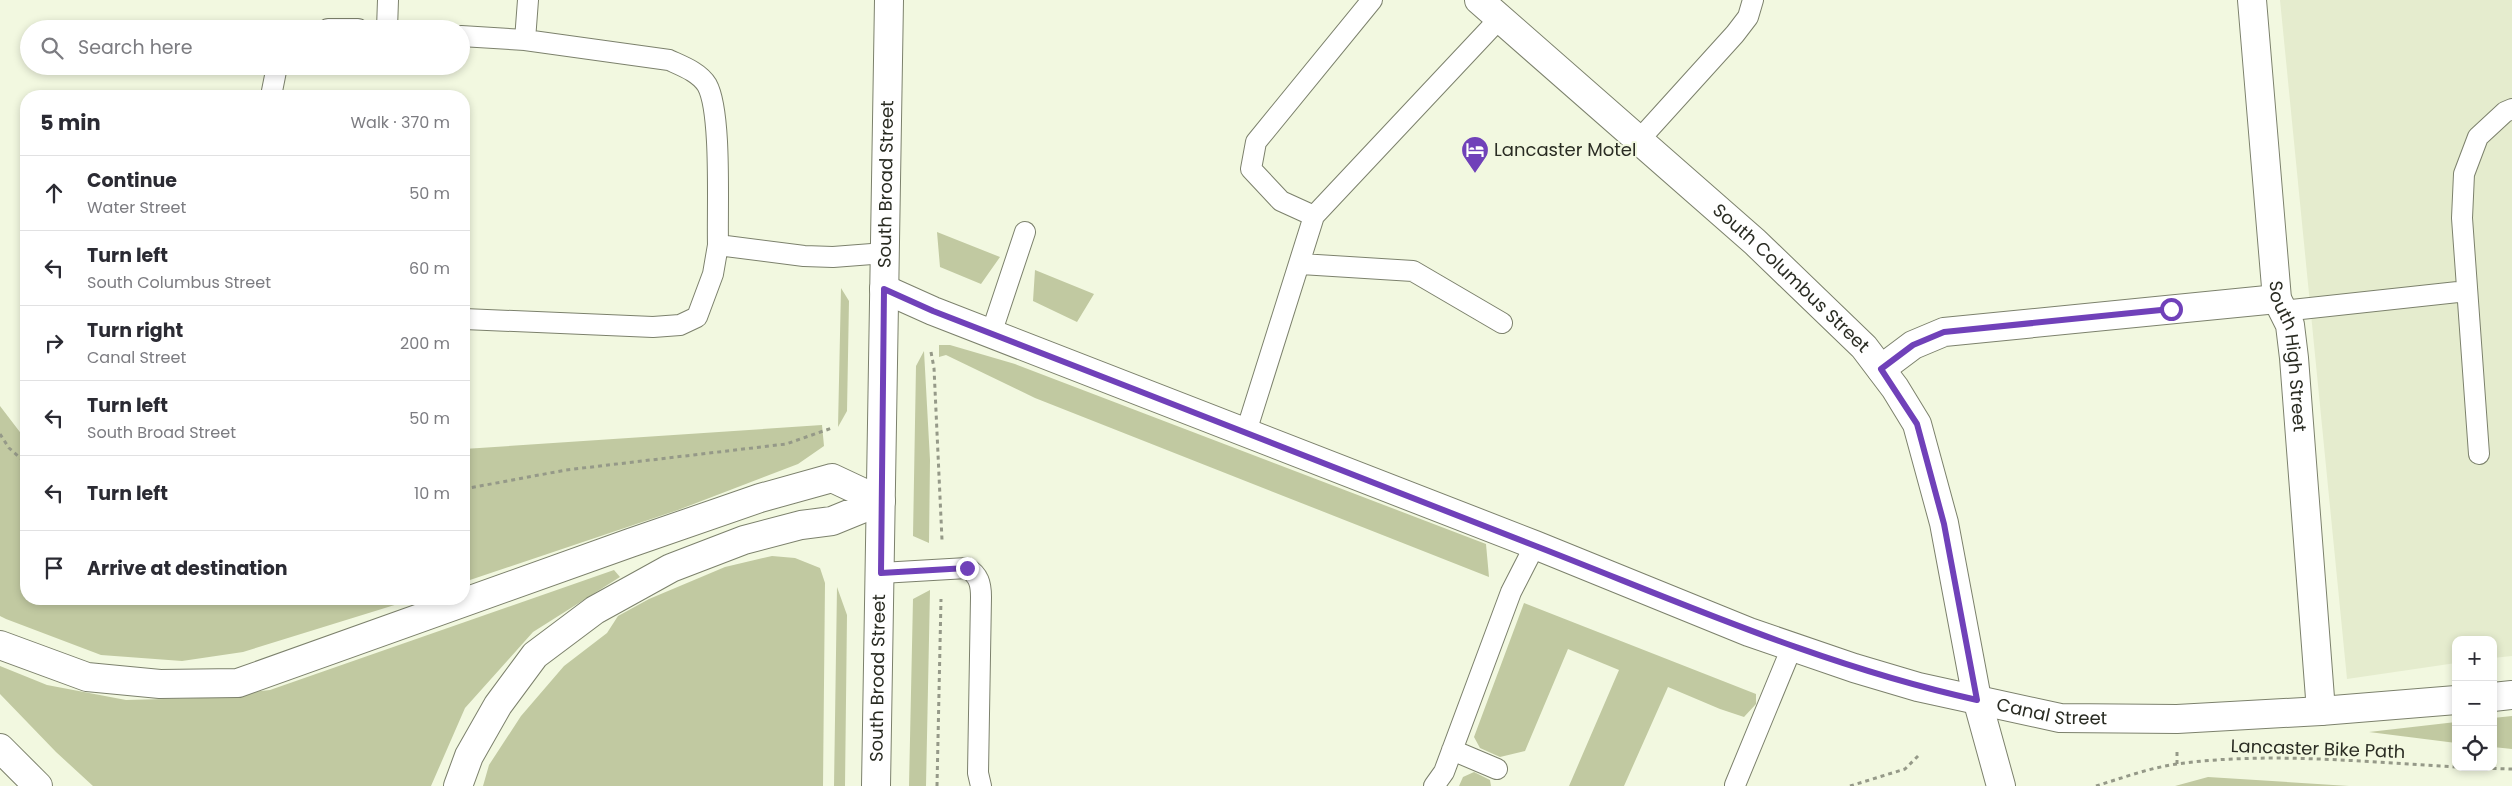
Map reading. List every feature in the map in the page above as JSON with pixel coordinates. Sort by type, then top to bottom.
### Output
[{"type":"main road","name":"South Broad Street","points":[[876,786],[889,0]]},
{"type":"main road","name":"South Columbus Street","points":[[1479,0],[1762,248],[1864,347],[1881,369],[1917,424],[1944,524],[1977,700],[1998,775]]},
{"type":"main road","name":"South High Street","points":[[2252,0],[2280,305],[2290,325],[2294,358],[2321,711]]},
{"type":"main road","name":"Canal Street","points":[[884,289],[991,334],[1246,432],[1792,647],[1908,684],[2060,718],[2177,719],[2321,711],[2452,700]]},
{"type":"main road","points":[[1881,369],[1913,345],[1944,332],[2280,305]]},
{"type":"main road","points":[[470,600],[760,498],[823,480],[832,478],[881,501]]},
{"type":"main road","points":[[458,786],[469,756],[498,705],[535,655],[595,610],[671,568],[744,540],[801,525],[832,522],[881,501]]},
{"type":"main road","points":[[0,644],[87,677],[160,684],[238,683],[456,605]]},
{"type":"main road","points":[[2497,697],[2512,695]]},
{"type":"main road","points":[[0,748],[38,786]]},
{"type":"lane","points":[[387,20],[388,0]]},
{"type":"lane","points":[[525,40],[528,0]]},
{"type":"lane","points":[[1314,216],[1281,201],[1251,169],[1256,142],[1372,0]]},
{"type":"lane","points":[[1639,140],[1735,34],[1748,17],[1753,0]]},
{"type":"lane","points":[[1246,432],[1301,264],[1314,216],[1500,18]]},
{"type":"lane","points":[[470,37],[525,40],[669,60],[689,69],[706,84],[716,129],[718,245],[713,274],[697,317],[680,325],[653,327],[470,319]]},
{"type":"lane","points":[[271,90],[275,75]]},
{"type":"lane","points":[[2479,454],[2462,218],[2464,174],[2478,137],[2512,108]]},
{"type":"lane","points":[[991,334],[1025,232]]},
{"type":"lane","points":[[718,245],[804,256],[833,257],[885,253]]},
{"type":"lane","points":[[1301,264],[1413,271],[1502,323]]},
{"type":"lane","points":[[2280,305],[2468,291]]},
{"type":"lane","points":[[1434,786],[1444,772],[1511,592],[1535,545]]},
{"type":"lane","points":[[881,573],[967,568],[974,572],[979,579],[981,598],[978,773],[981,786]]},
{"type":"lane","points":[[1735,785],[1792,647]]},
{"type":"lane","points":[[1452,750],[1497,769]]},
{"type":"path","points":[[470,488],[566,470],[786,444],[832,428]]},
{"type":"path","points":[[0,434],[9,448],[20,458]]},
{"type":"path","points":[[1850,786],[1905,769],[1920,754]]},
{"type":"path","name":"Lancaster Bike Path","points":[[2096,786],[2169,766],[2246,758],[2512,769]]},
{"type":"shaded area","points":[[2280,0],[2512,0],[2512,656],[2497,658],[2497,636],[2452,636],[2452,664],[2347,679]]},
{"type":"shaded area","points":[[937,232],[1000,257],[981,284],[940,267]]},
{"type":"shaded area","points":[[1035,270],[1094,294],[1077,322],[1033,301]]},
{"type":"shaded area","points":[[841,288],[849,301],[847,411],[838,427]]},
{"type":"shaded area","points":[[939,345],[950,345],[1015,364],[1486,544],[1489,577],[1035,398],[946,355],[939,357]]},
{"type":"shaded area","points":[[924,351],[930,460],[929,543],[913,536],[916,366]]},
{"type":"shaded area","points":[[0,406],[20,432],[20,605],[395,605],[243,652],[182,661],[101,655],[0,616]]},
{"type":"shaded area","points":[[822,425],[824,446],[798,464],[678,510],[470,580],[470,449]]},
{"type":"shaded area","points":[[772,556],[795,558],[820,568],[825,583],[823,786],[483,786],[489,765],[521,716],[564,666],[607,633],[618,616],[649,599],[725,567]]},
{"type":"shaded area","points":[[614,570],[620,577],[533,632],[465,708],[431,786],[93,786],[56,752],[0,694],[0,666],[47,685],[126,700],[201,698],[270,690]]},
{"type":"shaded area","points":[[837,587],[847,615],[845,786],[834,786]]},
{"type":"shaded area","points":[[930,590],[926,786],[909,786],[913,599]]},
{"type":"shaded area","points":[[1524,603],[1756,694],[1756,704],[1744,717],[1668,687],[1624,786],[1569,786],[1619,670],[1568,649],[1525,751],[1500,757],[1480,748],[1474,737]]},
{"type":"shaded area","points":[[2512,716],[2512,749],[2497,747],[2497,718]]},
{"type":"shaded area","points":[[2452,722],[2452,742],[2369,732]]},
{"type":"shaded area","points":[[1474,772],[1490,780],[1491,786],[1459,786],[1463,777]]},
{"type":"shaded area","points":[[2208,777],[2349,786],[2175,786]]},
{"type":"place","name":"Lancaster Motel","points":[[1475,174]]},
{"type":"route","points":[[967,568],[881,573],[884,289],[933,311],[1535,545],[1749,632],[1854,668],[1918,687],[1977,700],[1944,524],[1917,424],[1881,369],[1913,345],[1944,332],[2031,325],[2171,309]]}]
